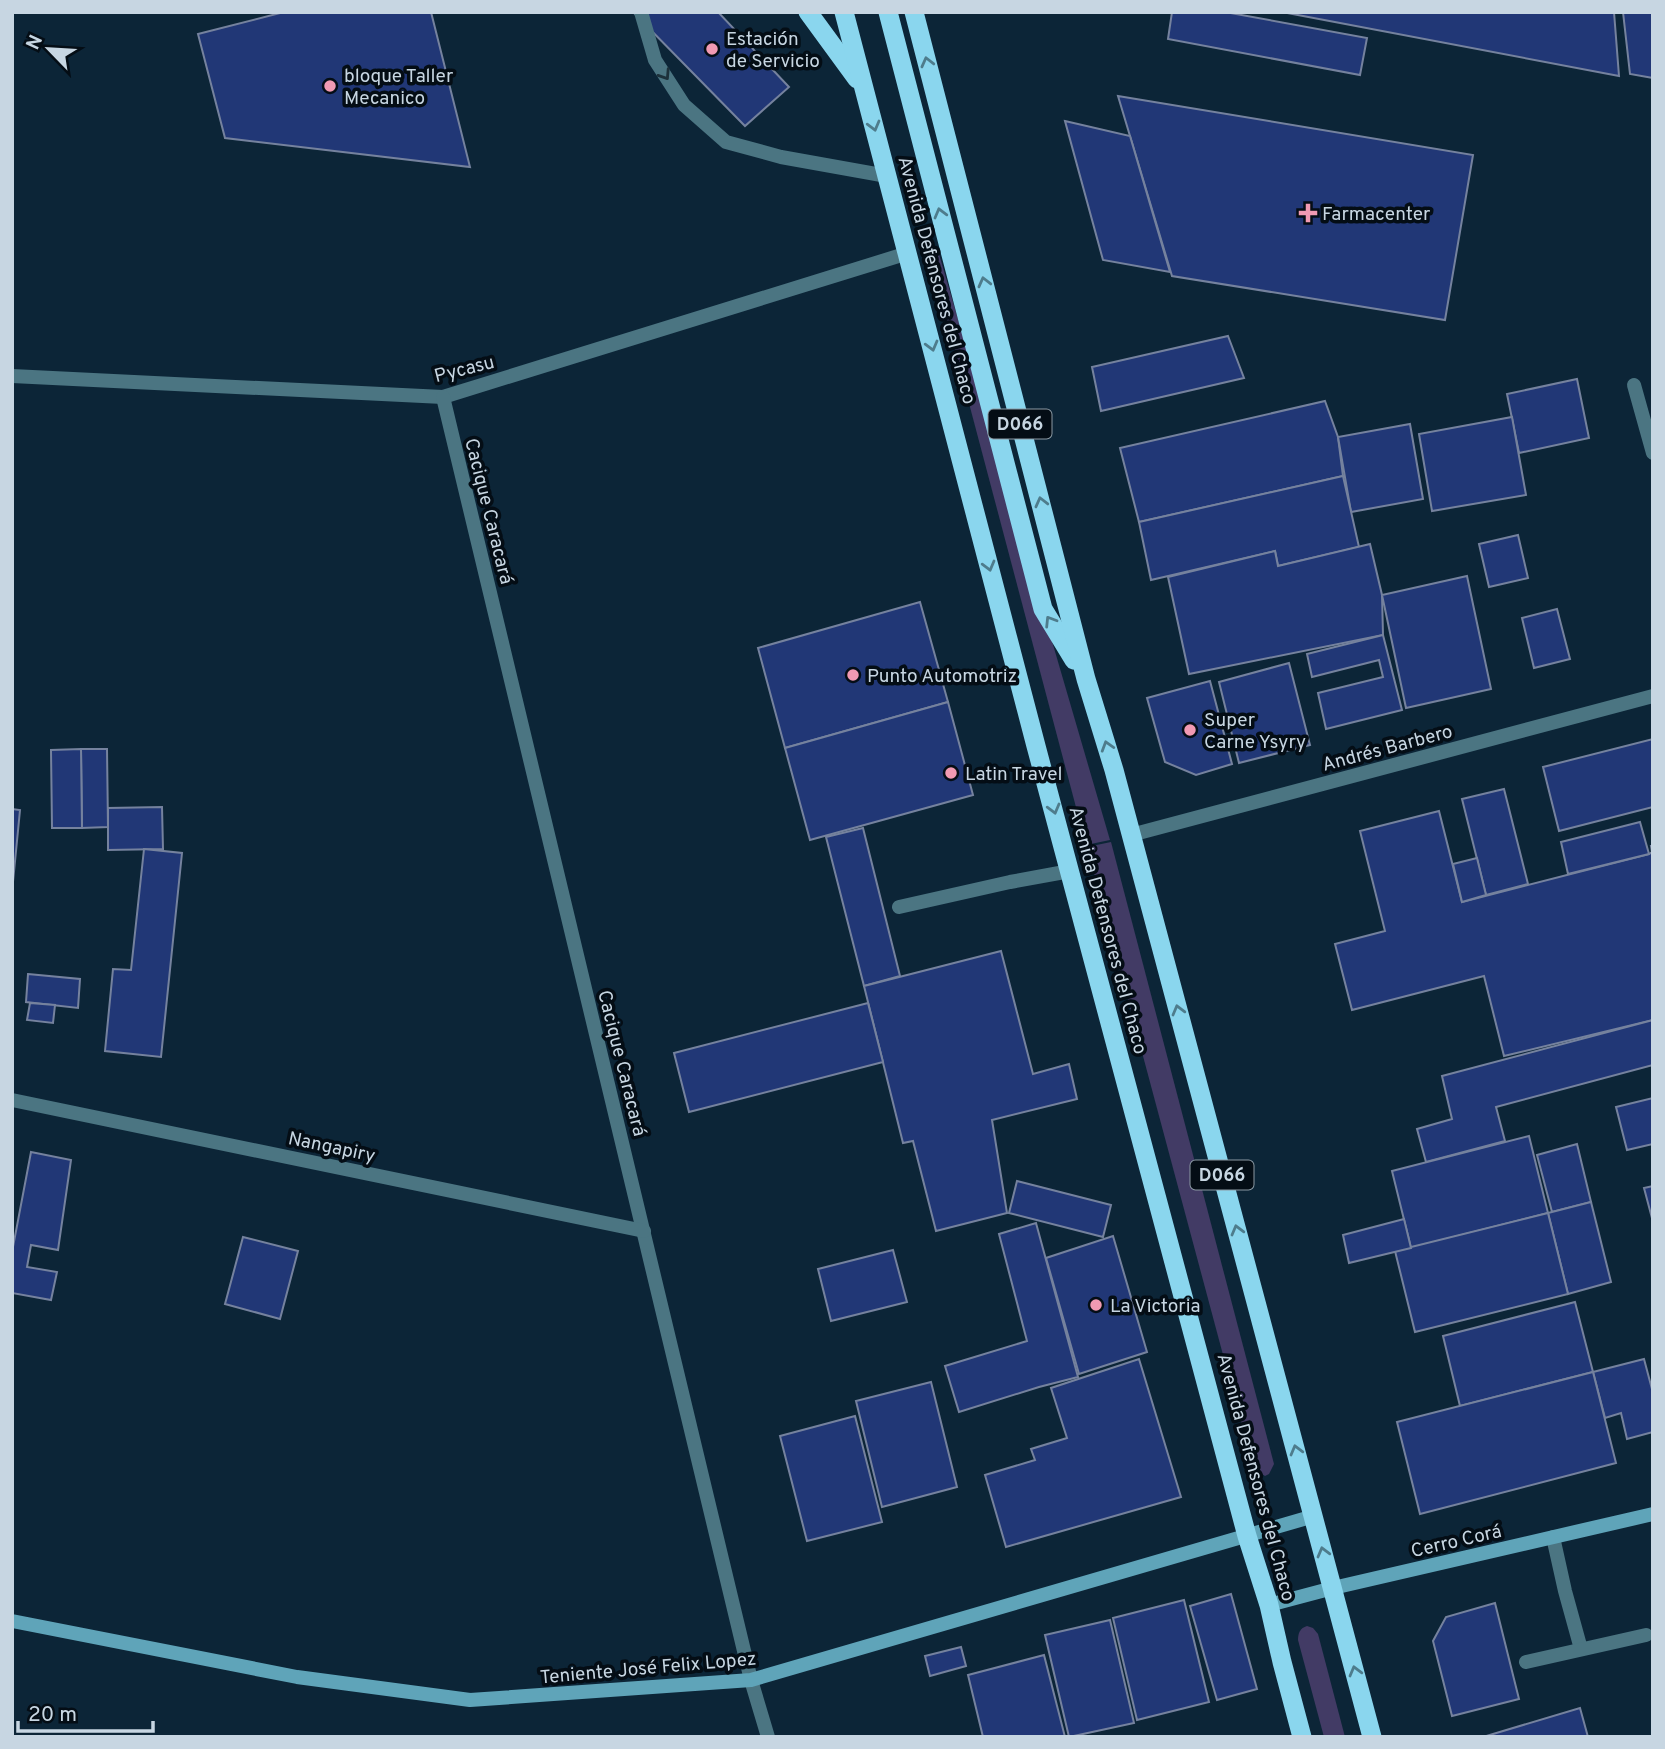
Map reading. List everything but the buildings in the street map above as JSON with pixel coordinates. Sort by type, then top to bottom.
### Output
[{"type":"highway","points":[[808,12],[863,87]]},
{"type":"highway","name":"Avenida Defensores del Chaco","points":[[844,12],[1302,1737]]},
{"type":"highway","points":[[888,12],[1043,608],[1086,679]]},
{"type":"highway","name":"D066","points":[[914,12],[1086,679],[1114,769],[1372,1737]]},
{"type":"main road","name":"Cerro Corá","points":[[1269,1605],[1653,1514]]},
{"type":"main road","name":"Teniente José Felix Lopez","points":[[12,1621],[297,1676],[470,1700],[751,1680],[1314,1516]]},
{"type":"street","points":[[640,12],[655,60],[684,104],[726,142],[781,157],[887,176]]},
{"type":"street","name":"Pycasu","points":[[12,376],[443,397],[908,253]]},
{"type":"street","points":[[1634,385],[1653,453]]},
{"type":"street","name":"Cacique Caracará","points":[[443,397],[751,1680],[768,1737]]},
{"type":"street","name":"Andrés Barbero","points":[[1131,835],[1653,696]]},
{"type":"street","points":[[899,907],[1070,871]]},
{"type":"street","name":"Nangapiry","points":[[12,1100],[644,1231]]},
{"type":"street","points":[[1553,1537],[1581,1650]]},
{"type":"street","points":[[1526,1662],[1646,1635]]},
{"type":"shaded area","points":[[932,251],[939,254],[1110,840],[1086,845],[930,256]]},
{"type":"shaded area","points":[[1111,842],[1274,1464],[1265,1476],[1256,1470],[1252,1463],[1087,847]]},
{"type":"shaded area","points":[[1307,1626],[1318,1634],[1345,1737],[1324,1737],[1298,1640],[1300,1631]]},
{"type":"place","name":"Estación de Servicio","points":[[712,49]]},
{"type":"place","name":"bloque Taller Mecanico","points":[[330,86]]},
{"type":"place","name":"Farmacenter","points":[[1308,213]]},
{"type":"place","name":"Punto Automotriz","points":[[853,675]]},
{"type":"place","name":"Super Carne Ysyry","points":[[1190,730]]},
{"type":"place","name":"Latin Travel","points":[[951,773]]},
{"type":"place","name":"La Victoria","points":[[1096,1305]]}]
